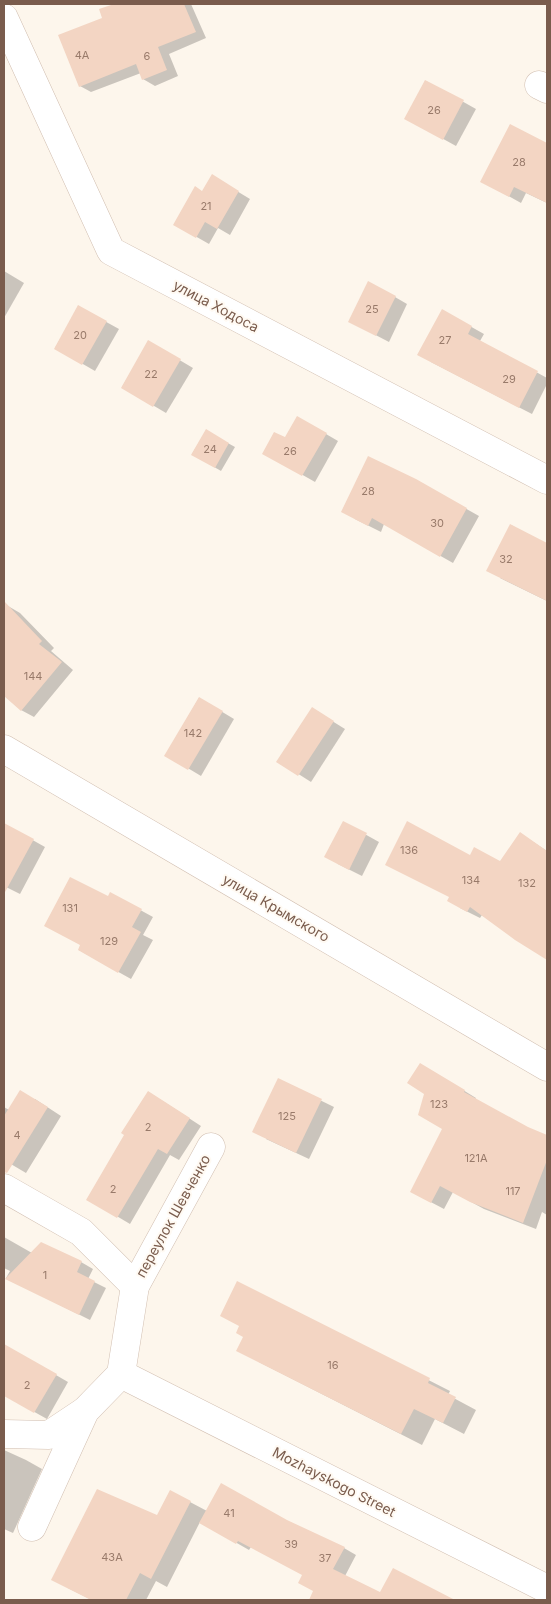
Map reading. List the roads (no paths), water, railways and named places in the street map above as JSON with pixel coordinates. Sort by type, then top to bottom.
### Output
[{"type":"street","name":"улица Ходоса","points":[[4,18],[111,251],[547,480]]},
{"type":"street","name":"улица Крымского","points":[[4,749],[547,1067]]},
{"type":"street","name":"переулок Шевченко","points":[[121,1374],[135,1286],[211,1147]]},
{"type":"street","points":[[4,1188],[81,1232],[135,1286]]},
{"type":"street","points":[[4,1434],[49,1435],[85,1411],[121,1374]]},
{"type":"street","name":"Mozhayskogo Street","points":[[121,1374],[547,1589]]},
{"type":"street","points":[[32,1527],[85,1411]]}]
